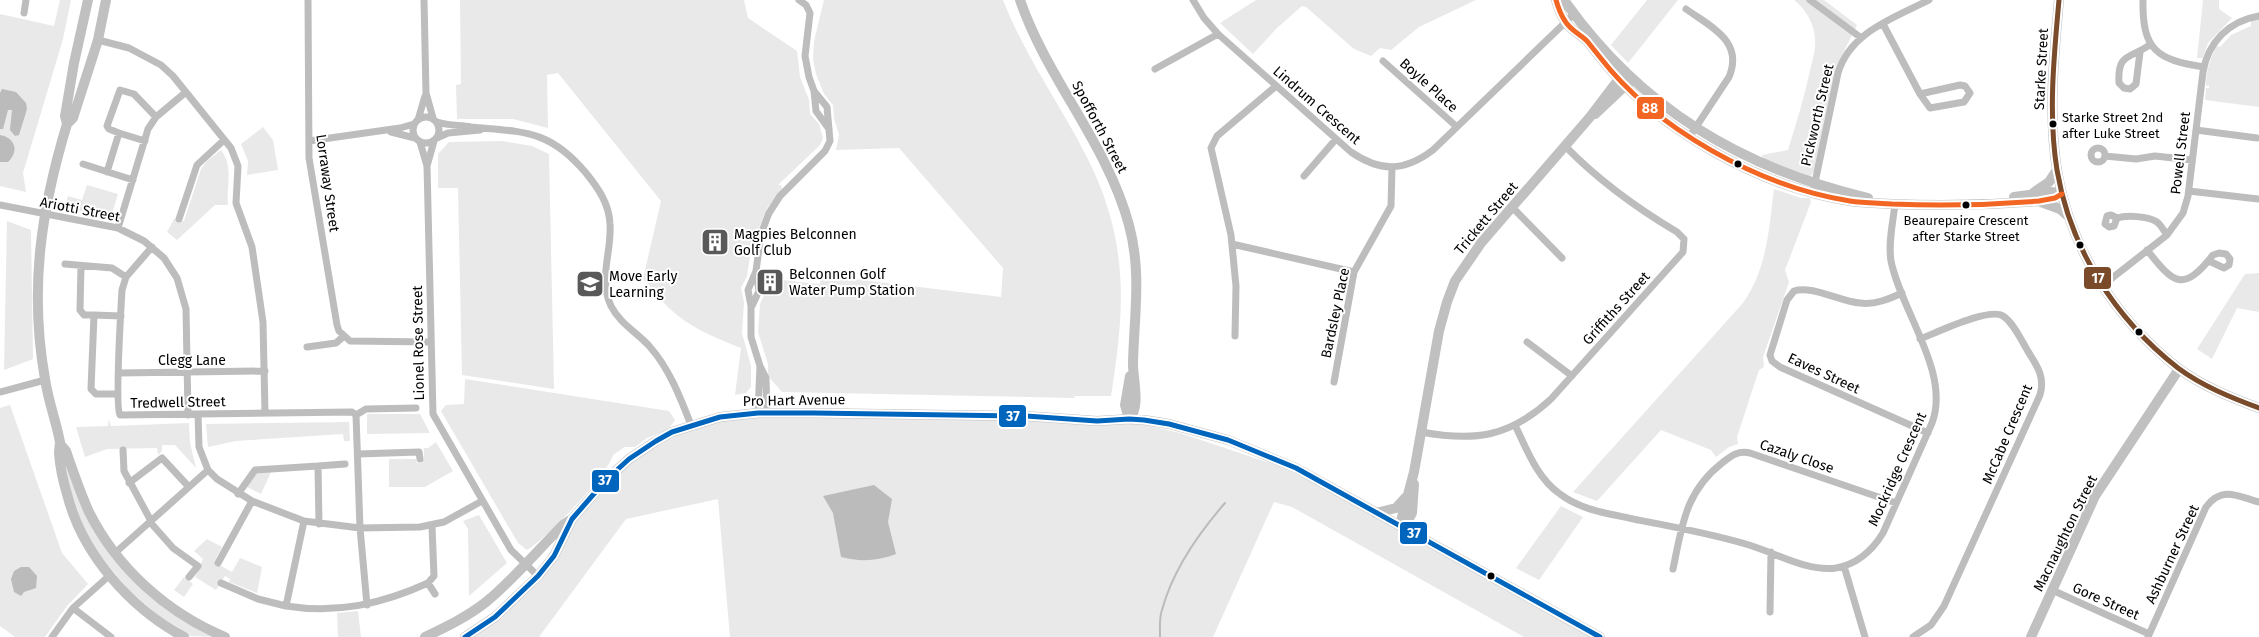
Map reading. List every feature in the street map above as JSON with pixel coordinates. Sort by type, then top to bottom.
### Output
[{"type":"street","points":[[24,13],[26,0]]},
{"type":"street","points":[[88,0],[74,63],[66,116],[67,124],[53,172],[44,215],[38,267],[38,308],[45,380],[60,444],[59,455],[74,516],[89,547],[110,575],[130,597],[153,617],[184,637]]},
{"type":"street","points":[[67,124],[73,118],[98,40],[106,0]]},
{"type":"street","name":"Lorraway Street","points":[[308,0],[309,158],[337,324],[344,336]]},
{"type":"street","points":[[424,0],[426,93],[435,120],[440,128],[436,140]]},
{"type":"street","points":[[799,0],[806,5],[810,13],[805,56],[807,70],[814,91],[816,111],[830,130]]},
{"type":"street","name":"Spofforth Street","points":[[1020,0],[1032,30],[1103,156],[1122,201],[1130,226],[1137,275],[1138,300],[1134,363],[1125,405],[1129,419]]},
{"type":"street","name":"Lindrum Crescent","points":[[1193,0],[1204,18],[1218,34],[1336,139],[1364,161],[1377,166],[1392,167],[1405,166],[1422,159],[1574,14]]},
{"type":"street","points":[[1556,0],[1566,23],[1625,79],[1663,106],[1692,133],[1748,158],[1781,177],[1852,201],[1895,204],[1930,206],[2039,201],[2055,198],[2062,194]]},
{"type":"street","points":[[1564,0],[1625,79]]},
{"type":"street","points":[[1810,0],[1860,37]]},
{"type":"street","name":"Pickworth Street","points":[[1814,188],[1841,64],[1849,49],[1860,37],[1928,0]]},
{"type":"street","name":"Starke Street","points":[[2059,0],[2053,115],[2057,170],[2068,216],[2089,264],[2119,310],[2139,332],[2179,369],[2220,392],[2259,408]]},
{"type":"street","points":[[2143,0],[2143,23],[2151,44],[2160,54],[2172,61],[2204,67]]},
{"type":"street","points":[[1686,9],[1722,35],[1730,45],[1734,56],[1729,77],[1692,133]]},
{"type":"street","name":"Powell Street","points":[[2102,286],[2167,235],[2183,213],[2189,191],[2204,67],[2211,48],[2223,32],[2242,20],[2259,16]]},
{"type":"street","points":[[1883,24],[1920,94],[1927,105],[1934,108],[1964,102],[1970,93],[1965,86],[1960,85],[1920,94]]},
{"type":"street","points":[[1155,69],[1218,34]]},
{"type":"street","points":[[98,40],[129,48],[147,56],[167,70],[224,140],[236,161],[238,177],[235,190],[236,203],[252,247],[263,322],[265,413]]},
{"type":"street","points":[[2140,52],[2136,84],[2130,89],[2124,88],[2119,83],[2121,62],[2126,57],[2140,52],[2151,44]]},
{"type":"street","name":"Boyle Place","points":[[1384,61],[1457,127]]},
{"type":"street","name":"Trickett Street","points":[[1404,528],[1410,519],[1410,496],[1414,472],[1439,332],[1447,302],[1467,262],[1590,117],[1599,112],[1625,79]]},
{"type":"street","points":[[1234,336],[1236,286],[1232,244],[1227,209],[1210,153],[1217,136],[1276,86]]},
{"type":"street","points":[[145,141],[109,130],[107,126],[120,90],[134,94],[156,117]]},
{"type":"street","points":[[763,413],[760,366],[751,337],[752,306],[759,291],[756,271],[761,234],[769,213],[784,191],[828,147],[830,130],[827,107],[814,91]]},
{"type":"street","points":[[118,228],[148,129],[156,117],[186,92]]},
{"type":"street","points":[[418,140],[413,131],[426,93]]},
{"type":"street","points":[[309,141],[386,130],[416,122],[425,117],[454,126],[523,131],[550,141],[573,158],[605,200],[610,221],[605,285],[611,306],[624,323],[649,346],[658,358],[691,425]]},
{"type":"street","points":[[386,130],[427,144],[448,133],[483,129]]},
{"type":"street","points":[[2196,130],[2258,138]]},
{"type":"street","points":[[107,172],[119,133]]},
{"type":"street","points":[[1304,176],[1336,139]]},
{"type":"street","points":[[179,219],[197,165],[224,140]]},
{"type":"street","name":"Lionel Rose Street","points":[[418,140],[427,166],[433,414],[511,550],[538,576]]},
{"type":"street","name":"Lionel Rose Street","points":[[427,166],[436,140]]},
{"type":"street","name":"Griffiths Street","points":[[1421,432],[1459,437],[1474,437],[1496,433],[1515,426],[1542,408],[1681,255],[1685,243],[1678,232],[1649,215],[1605,184],[1565,146]]},
{"type":"street","points":[[2105,156],[2129,159],[2155,156],[2192,160]]},
{"type":"street","points":[[83,164],[133,180]]},
{"type":"street","name":"Bardsley Place","points":[[1334,382],[1354,272],[1391,206],[1392,167]]},
{"type":"street","points":[[2030,195],[2049,182],[2057,170]]},
{"type":"street","points":[[2189,191],[2259,200]]},
{"type":"street","points":[[1996,203],[2051,192],[2062,194]]},
{"type":"street","points":[[2039,201],[2060,209],[2068,216]]},
{"type":"street","name":"Mockridge Crescent","points":[[1515,426],[1540,474],[1552,488],[1569,500],[1595,510],[1728,539],[1816,567],[1844,566],[1861,558],[1876,544],[1936,412],[1937,388],[1891,258],[1895,204]]},
{"type":"street","name":"Ariotti Street","points":[[0,206],[118,228],[136,236],[152,247],[174,271],[183,293],[187,317],[188,415]]},
{"type":"street","points":[[1512,208],[1562,258]]},
{"type":"street","points":[[2116,218],[2125,216],[2152,220],[2159,224],[2167,235]]},
{"type":"street","points":[[1232,244],[1354,272]]},
{"type":"street","points":[[65,264],[81,266],[84,264],[112,268],[126,277],[152,247]]},
{"type":"street","points":[[2147,250],[2170,277],[2178,279],[2192,277],[2209,260]]},
{"type":"street","points":[[81,266],[80,310],[84,315],[121,316]]},
{"type":"street","name":"Tredwell Street","points":[[126,277],[122,290],[118,394],[118,412],[120,415],[352,412],[356,415],[366,408],[416,408]]},
{"type":"street","name":"Eaves Street","points":[[1902,293],[1868,304],[1849,302],[1805,290],[1794,291],[1787,300],[1770,355],[1772,361],[1780,367],[1928,433]]},
{"type":"street","name":"McCabe Crescent","points":[[1913,637],[1931,626],[1944,606],[2040,395],[2042,380],[2038,366],[2014,329],[1999,314],[1985,314],[1920,339]]},
{"type":"street","points":[[94,315],[91,388],[96,394],[118,394]]},
{"type":"street","points":[[307,348],[337,342],[344,336],[350,340],[358,341],[430,342]]},
{"type":"street","points":[[1528,342],[1572,376]]},
{"type":"street","name":"Macnaughton Street","points":[[2031,637],[2099,488],[2179,369]]},
{"type":"street","name":"Clegg Lane","points":[[119,373],[265,371]]},
{"type":"street","points":[[0,392],[45,380]]},
{"type":"street","name":"Pro Hart Avenue","points":[[465,637],[495,618],[518,598],[554,556],[572,520],[606,480],[629,459],[656,441],[691,425],[720,417],[763,413],[1052,417],[1097,421],[1129,419],[1169,424],[1253,449],[1296,468],[1600,637]]},
{"type":"street","points":[[198,414],[199,447],[208,470],[238,494],[304,521],[360,528],[432,526],[444,522],[482,501]]},
{"type":"street","points":[[356,415],[360,528],[366,605]]},
{"type":"street","points":[[60,444],[66,451],[90,513],[115,553],[135,577],[158,598],[183,616],[224,637]]},
{"type":"street","points":[[123,450],[124,471],[151,522],[173,548],[198,566],[190,579]]},
{"type":"street","points":[[358,454],[419,452],[420,459]]},
{"type":"street","name":"Cazaly Close","points":[[1673,569],[1685,512],[1697,488],[1716,467],[1740,452],[1750,453],[1896,503]]},
{"type":"street","points":[[129,483],[162,458],[189,487]]},
{"type":"street","points":[[238,494],[255,470],[344,464]]},
{"type":"street","points":[[318,466],[319,524]]},
{"type":"street","points":[[115,553],[208,470]]},
{"type":"street","name":"Ashburner Street","points":[[2148,635],[2206,507],[2212,500],[2222,494],[2230,494],[2259,502]]},
{"type":"street","points":[[1376,513],[1396,508],[1410,496],[1416,522],[1423,539]]},
{"type":"street","points":[[218,563],[252,501]]},
{"type":"street","name":"Pro Hart Avenue","points":[[425,637],[449,626],[485,603],[526,564],[562,525],[572,520]]},
{"type":"street","points":[[286,606],[304,521]]},
{"type":"street","points":[[221,583],[258,599],[286,606],[330,609],[366,605],[400,596],[428,583],[434,576],[432,526]]},
{"type":"street","points":[[1770,612],[1771,552]]},
{"type":"street","points":[[1844,566],[1865,637]]},
{"type":"street","points":[[53,637],[72,608],[110,575]]},
{"type":"street","points":[[428,583],[435,594]]},
{"type":"street","name":"Gore Street","points":[[2052,590],[2148,635]]},
{"type":"street","points":[[72,608],[111,637]]},
{"type":"shaded area","points":[[60,0],[71,0],[63,39],[23,173],[26,192],[0,186],[0,14],[54,26]]},
{"type":"shaded area","points":[[460,0],[744,0],[748,18],[797,51],[800,77],[809,100],[810,114],[819,124],[823,138],[820,145],[778,185],[781,185],[782,189],[767,208],[755,238],[753,237],[747,276],[741,288],[744,302],[742,333],[751,366],[751,387],[746,393],[735,395],[741,348],[685,321],[669,308],[643,279],[661,201],[558,73],[547,75],[548,128],[513,119],[457,119],[456,85],[461,84]]},
{"type":"shaded area","points":[[824,0],[1003,0],[1024,45],[1073,130],[1095,174],[1114,230],[1121,284],[1121,310],[1111,396],[1074,396],[1075,398],[782,392],[768,376],[768,364],[758,332],[760,304],[766,291],[763,278],[820,284],[821,275],[1001,297],[1003,268],[899,148],[836,150],[839,135],[834,118],[833,105],[824,94],[816,74],[813,59],[814,41]]},
{"type":"shaded area","points":[[1256,0],[1476,0],[1419,27],[1391,50],[1380,48],[1371,56],[1354,49],[1306,7],[1302,6],[1277,28],[1253,54],[1220,23]]},
{"type":"shaded area","points":[[1647,0],[1678,0],[1628,63],[1611,45]]},
{"type":"shaded area","points":[[1794,0],[1824,0],[1857,25],[1837,65],[1815,170],[1810,177],[1763,160],[1762,155],[1788,150],[1814,56],[1815,34],[1812,23]]},
{"type":"shaded area","points":[[2203,0],[2219,0],[2219,9],[2232,18],[2208,43],[2203,58],[2197,58]]},
{"type":"shaded area","points":[[2259,18],[2259,107],[2205,100],[2206,88],[2209,88],[2209,85],[2206,86],[2210,60],[2217,46],[2220,47],[2231,35],[2251,26],[2251,20]]},
{"type":"shaded area","points":[[2,89],[16,92],[26,103],[27,109],[19,135],[15,136],[10,130],[12,110],[8,110],[3,129],[0,129],[0,93]]},
{"type":"shaded area","points":[[263,127],[273,140],[278,170],[247,175],[248,161],[241,144]]},
{"type":"shaded area","points":[[0,135],[10,139],[14,146],[14,154],[8,162],[0,162]]},
{"type":"shaded area","points":[[502,141],[532,146],[549,154],[554,389],[462,375],[458,188],[438,188],[438,154],[449,142]]},
{"type":"shaded area","points":[[221,150],[225,156],[229,176],[228,205],[215,205],[177,240],[167,232],[174,219],[184,221],[201,169],[207,161]]},
{"type":"shaded area","points":[[87,185],[118,194],[111,217],[65,208],[68,196],[82,200]]},
{"type":"shaded area","points":[[1774,189],[1801,198],[1810,198],[1811,202],[1785,270],[1789,282],[1763,357],[1764,367],[1759,370],[1737,437],[1738,444],[1729,447],[1716,457],[1711,450],[1661,430],[1597,501],[1573,492],[1743,303],[1751,290],[1762,263],[1766,248]]},
{"type":"shaded area","points":[[7,221],[31,230],[33,359],[4,370]]},
{"type":"shaded area","points":[[2259,273],[2259,312],[2237,308],[2212,359],[2197,349],[2245,274]]},
{"type":"shaded area","points":[[465,379],[669,411],[675,420],[668,430],[647,438],[635,447],[625,447],[613,455],[600,477],[575,506],[548,533],[527,550],[518,543],[441,411],[446,405],[464,404]]},
{"type":"shaded area","points":[[10,405],[62,553],[88,584],[67,606],[45,637],[15,637],[0,626],[0,408]]},
{"type":"shaded area","points":[[758,413],[1137,423],[1180,433],[1282,467],[1376,513],[1600,637],[1524,637],[1292,507],[1274,502],[1213,637],[730,637],[718,499],[626,519],[539,637],[465,637],[538,576],[572,519],[629,459],[691,425]]},
{"type":"shaded area","points":[[367,414],[420,414],[430,433],[367,434]]},
{"type":"shaded area","points":[[109,419],[111,426],[189,423],[190,443],[196,468],[175,445],[162,445],[162,451],[158,455],[157,448],[107,449],[85,457],[76,427],[108,426]]},
{"type":"shaded area","points":[[349,422],[350,441],[344,441],[343,434],[236,441],[208,447],[206,424]]},
{"type":"shaded area","points":[[436,442],[453,471],[425,487],[389,487],[389,459],[416,459],[417,463],[421,463],[424,459],[424,448],[428,448]]},
{"type":"shaded area","points":[[64,460],[83,507],[156,601],[185,622],[216,637],[188,636],[160,617],[129,590],[105,562],[82,529],[73,505]]},
{"type":"shaded area","points":[[271,472],[261,494],[247,487],[256,473]]},
{"type":"shaded area","points":[[874,485],[892,499],[888,522],[896,554],[869,560],[841,557],[833,513],[823,496]]},
{"type":"shaded area","points":[[1561,506],[1583,517],[1539,580],[1516,568]]},
{"type":"shaded area","points":[[479,515],[507,563],[469,596],[468,529],[463,521]]},
{"type":"shaded area","points":[[207,539],[222,547],[214,562],[232,572],[240,558],[262,567],[257,593],[229,582],[230,579],[225,576],[216,590],[195,577],[203,559],[194,551]]},
{"type":"shaded area","points":[[21,567],[29,567],[37,576],[36,588],[24,592],[21,596],[14,592],[11,579],[14,571]]},
{"type":"shaded area","points":[[184,577],[193,584],[184,597],[174,590]]},
{"type":"shaded area","points":[[358,611],[361,637],[338,637],[337,613]]},
{"type":"waterway","points":[[1160,637],[1161,613],[1173,580],[1196,540],[1225,503]]},
{"type":"transit line","name":"88","points":[[1556,0],[1567,24],[1587,41],[1622,83],[1649,107],[1679,130],[1712,151],[1781,183],[1816,194],[1866,203],[1984,204],[2039,201],[2055,198],[2062,194]]},
{"type":"transit line","name":"17","points":[[2059,0],[2052,107],[2054,149],[2063,199],[2084,254],[2115,304],[2155,349],[2178,368],[2207,386],[2259,408]]},
{"type":"transit line","name":"37","points":[[465,637],[495,617],[538,576],[554,556],[572,519],[606,480],[629,459],[672,432],[720,417],[758,413],[1026,416],[1097,421],[1129,419],[1169,424],[1228,440],[1296,468],[1600,637]]},
{"type":"place","name":"Starke Street 2nd after Luke Street","points":[[2053,124]]},
{"type":"place","name":"Beaurepaire Crescent after Starke Street","points":[[1966,205]]},
{"type":"place","name":"Magpies Belconnen Golf Club","points":[[715,242]]},
{"type":"place","name":"Belconnen Golf Water Pump Station","points":[[770,282]]},
{"type":"place","name":"Move Early Learning","points":[[590,284]]}]
